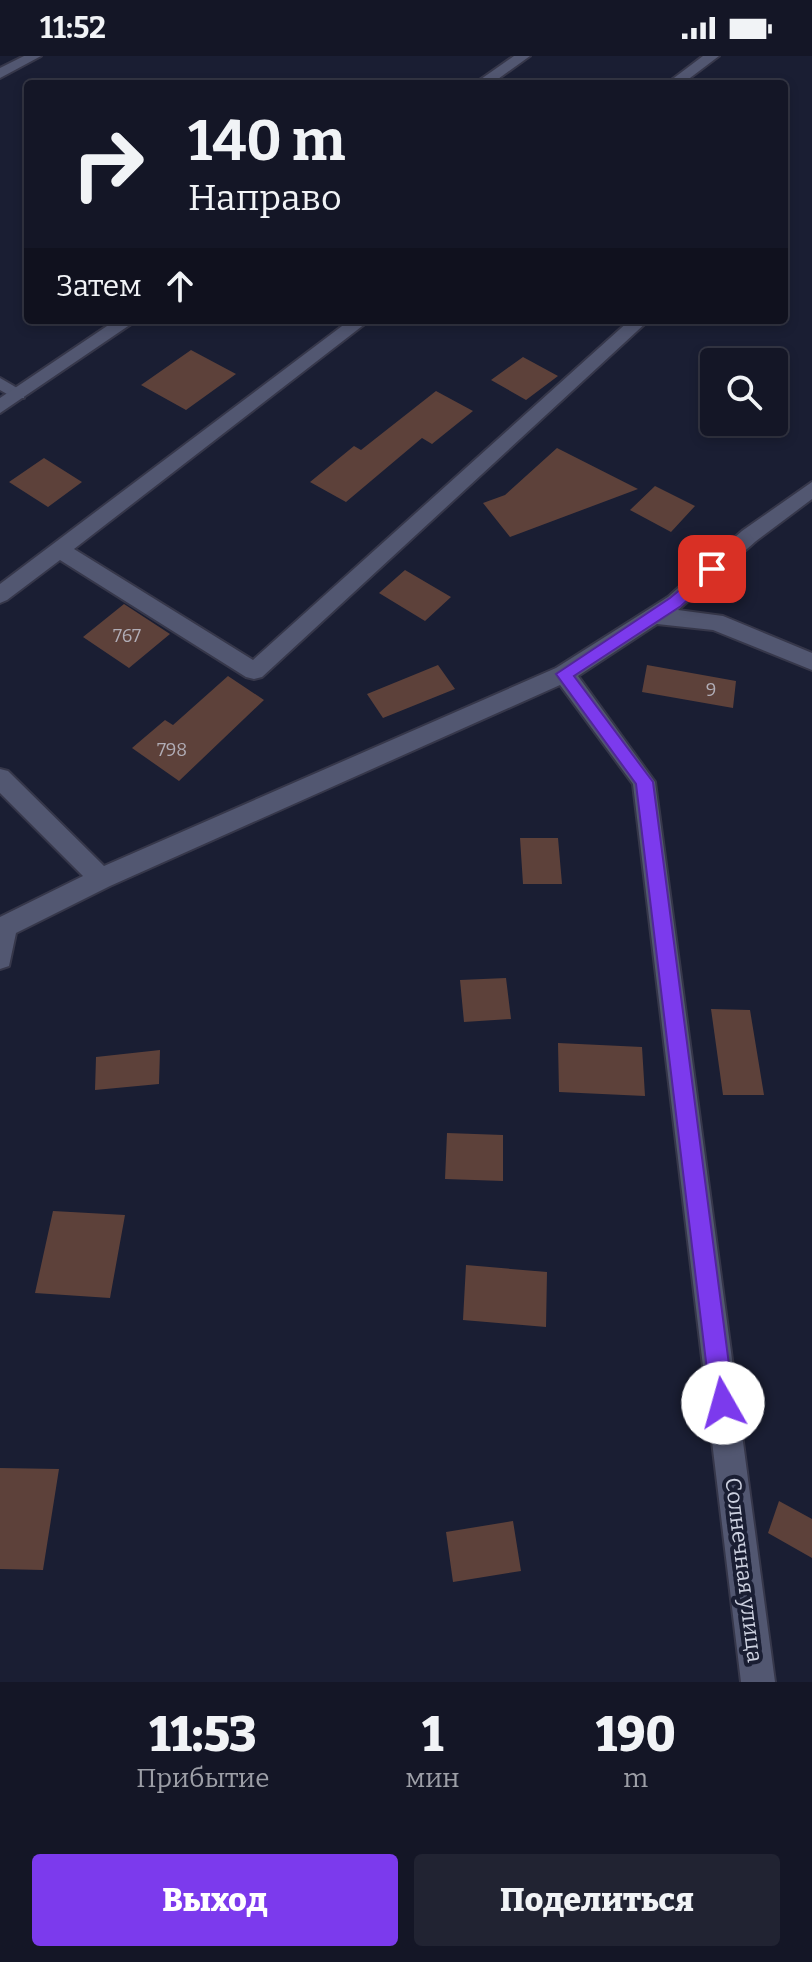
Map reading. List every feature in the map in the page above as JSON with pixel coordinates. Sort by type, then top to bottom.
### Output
[{"type":"street","points":[[0,74],[34,56]]},
{"type":"street","points":[[487,80],[523,56]]},
{"type":"street","points":[[679,80],[712,56]]},
{"type":"street","points":[[0,407],[122,324]]},
{"type":"street","points":[[0,595],[356,324]]},
{"type":"street","points":[[60,550],[254,671],[636,324]]},
{"type":"street","points":[[0,958],[3,928],[101,879],[564,674],[675,602],[749,536],[812,489]]},
{"type":"street","points":[[654,616],[716,622],[812,662]]},
{"type":"street","name":"Солнечная улица","points":[[564,674],[644,782],[758,1682]]},
{"type":"street","points":[[0,778],[101,879]]},
{"type":"lane","points":[[0,383],[19,395]]},
{"type":"building","points":[[191,350],[236,374],[186,410],[141,385]]},
{"type":"building","points":[[523,357],[558,376],[526,400],[491,380]]},
{"type":"building","points":[[436,391],[473,411],[432,444],[422,438],[346,502],[310,482],[354,446],[361,450]]},
{"type":"building","points":[[557,448],[638,489],[510,537],[483,503],[505,495]]},
{"type":"building","points":[[44,458],[82,482],[48,507],[9,482]]},
{"type":"building","points":[[655,486],[695,506],[671,532],[630,510]]},
{"type":"building","points":[[405,570],[451,597],[425,621],[379,593]]},
{"type":"building","points":[[124,604],[170,634],[129,668],[83,637]]},
{"type":"building","points":[[438,665],[455,689],[383,718],[367,694]]},
{"type":"building","points":[[647,665],[736,681],[733,708],[642,692]]},
{"type":"building","points":[[228,676],[264,700],[179,781],[132,748],[165,720],[173,725]]},
{"type":"building","points":[[520,838],[558,838],[562,884],[523,884]]},
{"type":"building","points":[[506,978],[511,1019],[464,1022],[460,980]]},
{"type":"building","points":[[711,1009],[750,1010],[764,1095],[723,1095]]},
{"type":"building","points":[[558,1043],[642,1047],[645,1096],[559,1092]]},
{"type":"building","points":[[160,1050],[159,1084],[95,1090],[96,1057]]},
{"type":"building","points":[[447,1133],[503,1135],[503,1181],[445,1179]]},
{"type":"building","points":[[53,1211],[125,1215],[110,1298],[35,1293]]},
{"type":"building","points":[[466,1265],[547,1272],[546,1327],[463,1320]]},
{"type":"building","points":[[0,1468],[59,1469],[43,1570],[0,1569]]},
{"type":"building","points":[[779,1501],[812,1519],[812,1558],[768,1533]]},
{"type":"building","points":[[513,1521],[521,1571],[453,1582],[446,1532]]},
{"type":"route","points":[[712,569],[675,602],[564,674],[644,782],[723,1403]]}]
